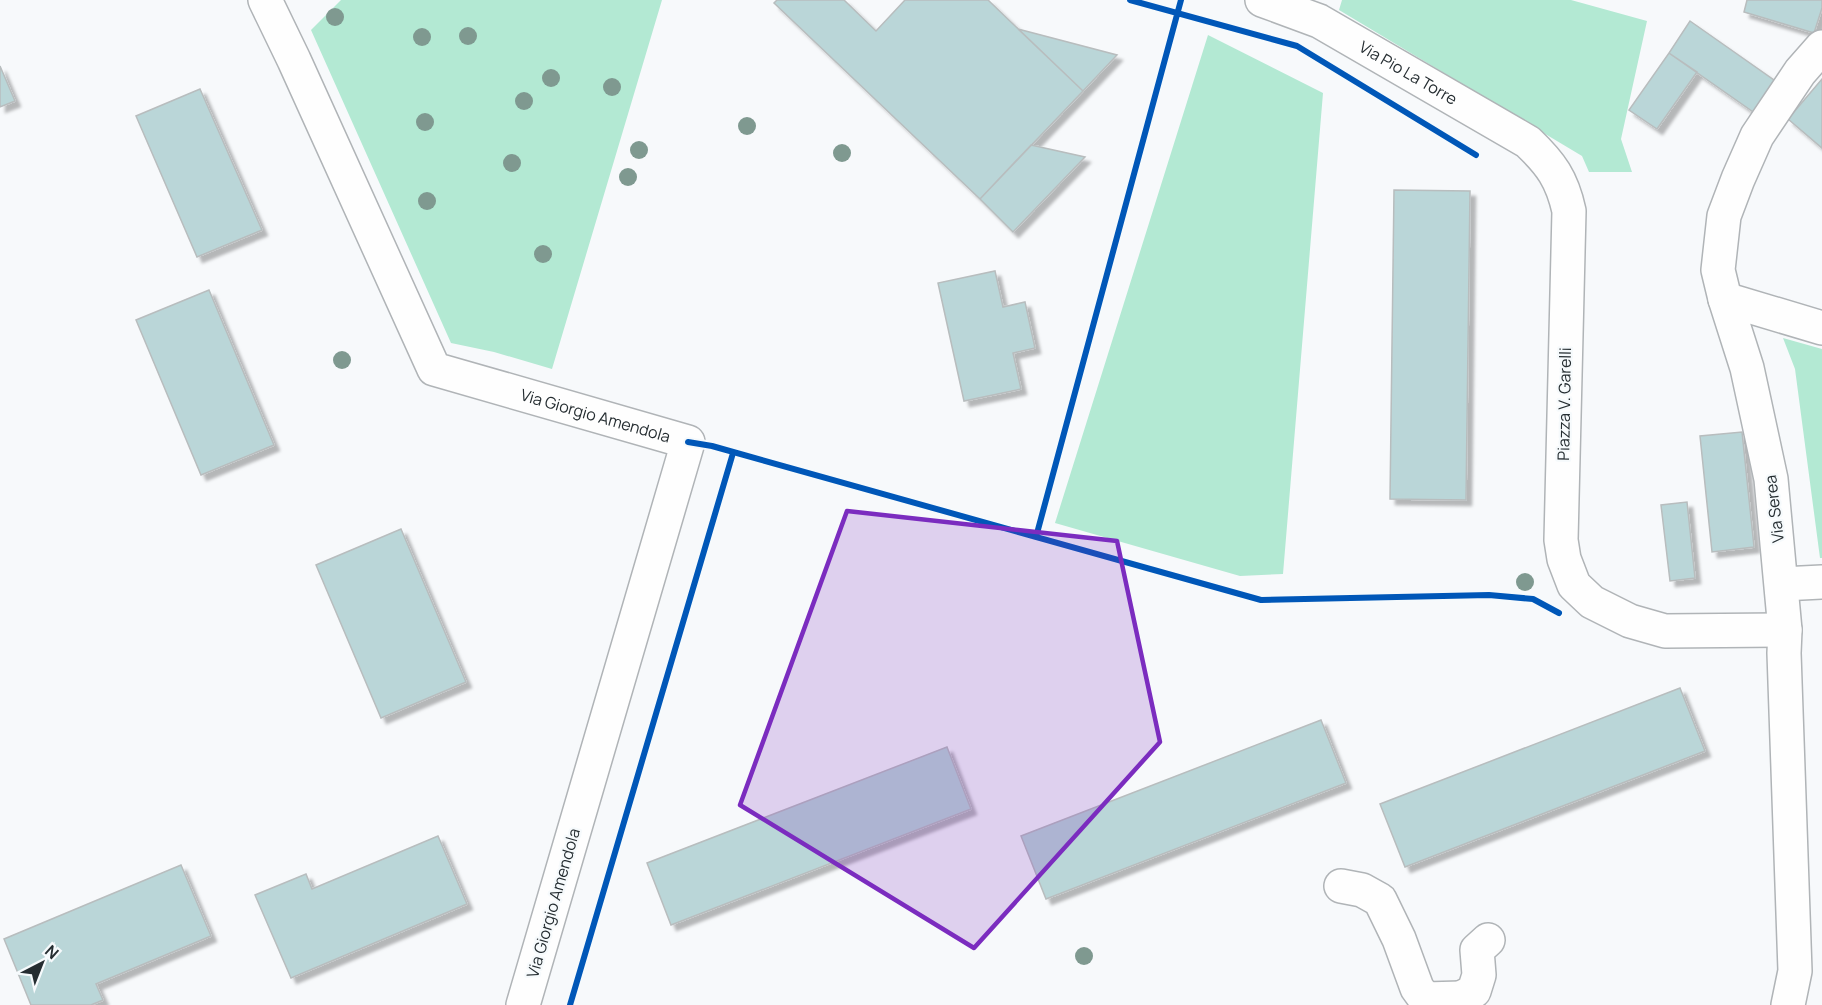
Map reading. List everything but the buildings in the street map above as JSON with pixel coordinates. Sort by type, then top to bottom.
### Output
[{"type":"street","name":"Via Giorgio Amendola","points":[[265,0],[434,369],[688,442],[523,1005]]},
{"type":"street","name":"Via Pio La Torre","points":[[1262,0],[1319,21],[1528,142],[1546,159]]},
{"type":"street","name":"Via Serea","points":[[1788,1005],[1795,972],[1782,584],[1771,479],[1747,368],[1718,270],[1724,216],[1757,136],[1800,72],[1822,47]]},
{"type":"street","name":"Piazza V. Garelli","points":[[1546,159],[1564,189],[1569,211],[1562,529],[1564,559],[1574,585],[1592,602],[1630,621],[1665,631],[1785,630]]},
{"type":"street","points":[[1725,299],[1822,328]]},
{"type":"street","points":[[1782,584],[1822,582]]},
{"type":"street","points":[[1341,886],[1362,890],[1380,900],[1399,939],[1417,988],[1425,999],[1461,1001],[1474,991],[1479,975],[1477,950],[1488,940]]},
{"type":"highlighted area","points":[[847,511],[1117,541],[1160,742],[974,948],[740,805]]},
{"type":"green space","points":[[341,0],[662,0],[552,369],[494,352],[451,343],[311,30]]},
{"type":"green space","points":[[1342,0],[1571,0],[1647,21],[1621,139],[1632,172],[1589,172],[1582,156],[1339,10]]},
{"type":"green space","points":[[1208,35],[1323,93],[1283,574],[1240,576],[1055,523]]},
{"type":"green space","points":[[1783,338],[1822,349],[1822,558],[1820,558],[1795,369]]},
{"type":"cycle path","points":[[1130,0],[1297,46],[1476,155]]},
{"type":"cycle path","points":[[1036,537],[1181,0]]},
{"type":"cycle path","points":[[688,442],[712,446],[1261,600],[1489,595],[1533,599],[1559,613]]},
{"type":"cycle path","points":[[570,1005],[733,453]]}]
